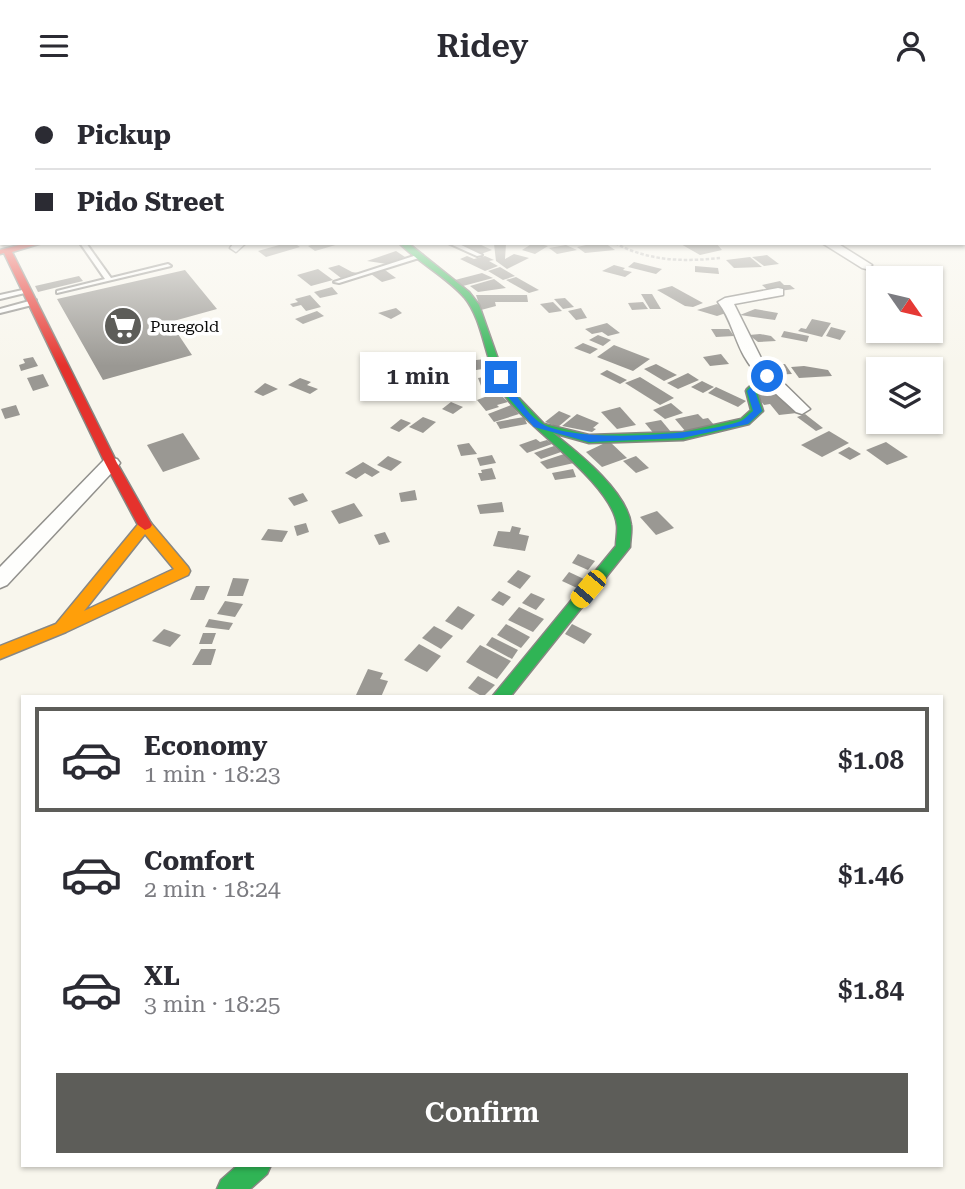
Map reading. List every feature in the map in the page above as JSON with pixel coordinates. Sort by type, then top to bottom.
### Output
[{"type":"street","points":[[0,653],[61,628],[183,571],[145,525],[11,263]]},
{"type":"street","points":[[431,263],[466,294],[475,307],[511,396],[537,425],[584,466],[610,496],[623,520],[623,547],[501,695]]},
{"type":"street","points":[[778,292],[725,302],[738,317],[749,352],[767,376],[802,409]]},
{"type":"street","points":[[537,425],[589,439],[682,436],[745,422],[757,411],[751,391],[767,376]]},
{"type":"street","points":[[0,580],[111,463]]},
{"type":"street","points":[[61,628],[145,525]]},
{"type":"street","points":[[230,1189],[256,1167]]},
{"type":"lane","points":[[98,263],[109,279]]},
{"type":"lane","points":[[337,282],[377,263]]},
{"type":"lane","points":[[58,292],[168,266]]},
{"type":"lane","points":[[0,297],[30,296]]},
{"type":"lane","points":[[0,311],[30,296]]},
{"type":"building","points":[[469,263],[493,263],[498,266],[485,271]]},
{"type":"building","points":[[499,263],[519,263],[507,269]]},
{"type":"building","points":[[639,263],[662,269],[656,274],[628,267]]},
{"type":"building","points":[[729,263],[757,263],[762,267],[734,268]]},
{"type":"building","points":[[760,263],[779,264],[764,266]]},
{"type":"building","points":[[339,265],[358,273],[341,278],[328,268]]},
{"type":"building","points":[[614,265],[632,272],[625,277],[602,271]]},
{"type":"building","points":[[695,266],[718,268],[719,274],[695,272]]},
{"type":"building","points":[[500,267],[515,276],[503,280],[488,271]]},
{"type":"building","points":[[318,269],[333,280],[311,286],[297,275]]},
{"type":"building","name":"Puregold","points":[[185,270],[217,309],[170,322],[192,355],[103,380],[57,299]]},
{"type":"building","points":[[385,270],[396,278],[382,282],[371,274]]},
{"type":"building","points":[[482,273],[493,278],[463,286],[455,280]]},
{"type":"building","points":[[79,276],[83,281],[38,292],[35,286]]},
{"type":"building","points":[[516,277],[539,290],[529,293],[506,280]]},
{"type":"building","points":[[494,279],[506,288],[478,292],[470,286]]},
{"type":"building","points":[[780,281],[795,289],[770,292],[762,285]]},
{"type":"building","points":[[672,286],[703,303],[693,307],[685,306],[657,290]]},
{"type":"building","points":[[332,287],[338,294],[320,298],[314,292]]},
{"type":"building","points":[[641,294],[652,294],[661,309],[650,309]]},
{"type":"building","points":[[310,295],[321,307],[306,311],[301,305],[293,307],[290,304],[298,302],[295,299]]},
{"type":"building","points":[[476,295],[527,295],[528,302],[495,302],[496,306],[481,310]]},
{"type":"building","points":[[565,298],[574,307],[563,309],[554,299]]},
{"type":"building","points":[[553,302],[562,311],[549,313],[540,304]]},
{"type":"building","points":[[643,302],[648,309],[632,310],[628,303]]},
{"type":"building","points":[[717,304],[729,312],[717,316],[697,310]]},
{"type":"building","points":[[396,308],[402,313],[391,319],[378,313]]},
{"type":"building","points":[[581,308],[587,318],[576,320],[568,311]]},
{"type":"building","points":[[755,309],[778,313],[775,320],[740,315]]},
{"type":"building","points":[[317,311],[324,316],[303,324],[295,319]]},
{"type":"building","points":[[812,319],[831,323],[822,337],[798,331],[801,328],[806,329]]},
{"type":"building","points":[[607,323],[620,333],[608,336],[602,332],[592,334],[585,329]]},
{"type":"building","points":[[831,327],[846,331],[840,340],[826,336]]},
{"type":"building","points":[[711,329],[729,329],[734,336],[716,337]]},
{"type":"building","points":[[784,331],[809,336],[807,342],[781,337]]},
{"type":"building","points":[[598,335],[611,340],[603,346],[589,340]]},
{"type":"building","points":[[749,335],[771,336],[776,341],[758,342]]},
{"type":"building","points":[[583,343],[598,349],[590,354],[574,348]]},
{"type":"building","points":[[614,345],[650,359],[633,371],[597,357]]},
{"type":"building","points":[[721,354],[729,364],[710,366],[703,357]]},
{"type":"building","points":[[33,357],[38,366],[21,371],[19,365],[25,363],[23,359]]},
{"type":"building","points":[[451,357],[455,367],[440,368],[438,362],[444,362],[443,358]]},
{"type":"building","points":[[475,357],[476,360],[485,359],[489,368],[470,371],[466,358]]},
{"type":"building","points":[[402,364],[420,368],[409,376],[393,370]]},
{"type":"building","points":[[656,364],[677,375],[664,381],[644,369]]},
{"type":"building","points":[[785,364],[792,374],[771,375],[767,370],[772,369],[769,365]]},
{"type":"building","points":[[791,367],[828,370],[832,376],[799,378]]},
{"type":"building","points":[[607,370],[627,380],[620,384],[600,374]]},
{"type":"building","points":[[688,373],[699,380],[678,389],[667,383]]},
{"type":"building","points":[[43,374],[49,386],[33,391],[27,378]]},
{"type":"building","points":[[490,376],[494,379],[496,389],[483,391],[478,378]]},
{"type":"building","points":[[640,377],[674,398],[660,405],[625,383]]},
{"type":"building","points":[[300,378],[311,382],[307,385],[318,389],[310,394],[288,385]]},
{"type":"building","points":[[702,381],[714,387],[703,393],[691,387]]},
{"type":"building","points":[[265,383],[278,389],[263,396],[254,392]]},
{"type":"building","points":[[716,387],[746,401],[738,407],[708,393]]},
{"type":"building","points":[[375,388],[390,391],[384,400],[368,397]]},
{"type":"building","points":[[498,392],[508,402],[497,405],[499,407],[486,411],[477,400]]},
{"type":"building","points":[[778,392],[797,413],[779,415],[770,404],[764,405],[755,394]]},
{"type":"building","points":[[451,402],[463,407],[453,414],[442,409]]},
{"type":"building","points":[[671,403],[683,413],[665,419],[653,410]]},
{"type":"building","points":[[16,405],[20,415],[5,419],[1,409]]},
{"type":"building","points":[[511,405],[519,414],[494,422],[488,414]]},
{"type":"building","points":[[620,407],[636,425],[617,429],[601,412]]},
{"type":"building","points":[[559,411],[571,416],[558,427],[545,422]]},
{"type":"building","points":[[577,414],[599,423],[593,428],[596,429],[592,432],[562,426]]},
{"type":"building","points":[[698,414],[703,419],[708,418],[715,426],[686,432],[675,419]]},
{"type":"building","points":[[805,414],[823,428],[816,431],[797,417]]},
{"type":"building","points":[[423,417],[436,422],[423,433],[409,427]]},
{"type":"building","points":[[524,417],[527,424],[500,429],[496,422]]},
{"type":"building","points":[[401,419],[411,423],[399,432],[390,428]]},
{"type":"building","points":[[661,420],[671,432],[655,435],[645,423]]},
{"type":"building","points":[[829,431],[849,443],[822,457],[801,445]]},
{"type":"building","points":[[183,433],[200,459],[163,472],[147,445]]},
{"type":"building","points":[[536,439],[540,442],[547,440],[552,444],[527,453],[519,445]]},
{"type":"building","points":[[609,441],[627,458],[602,467],[586,452]]},
{"type":"building","points":[[886,442],[908,457],[887,465],[866,450]]},
{"type":"building","points":[[469,443],[477,454],[461,456],[457,445]]},
{"type":"building","points":[[554,446],[561,452],[541,459],[534,453]]},
{"type":"building","points":[[849,447],[861,454],[850,460],[838,453]]},
{"type":"building","points":[[564,454],[574,463],[547,469],[540,462]]},
{"type":"building","points":[[492,455],[496,463],[480,466],[477,458]]},
{"type":"building","points":[[388,456],[402,462],[391,471],[377,465]]},
{"type":"building","points":[[636,456],[649,468],[636,473],[623,461]]},
{"type":"building","points":[[363,462],[380,472],[372,477],[365,473],[356,479],[345,473]]},
{"type":"building","points":[[492,468],[496,479],[481,481],[478,473]]},
{"type":"building","points":[[573,469],[576,477],[555,480],[552,473]]},
{"type":"building","points":[[415,490],[417,500],[401,502],[399,493]]},
{"type":"building","points":[[303,493],[308,501],[294,506],[288,498]]},
{"type":"building","points":[[502,502],[504,512],[480,514],[477,505]]},
{"type":"building","points":[[354,503],[363,516],[339,524],[331,511]]},
{"type":"building","points":[[657,511],[674,528],[656,535],[640,517]]},
{"type":"building","points":[[306,523],[309,532],[297,536],[294,526]]},
{"type":"building","points":[[512,526],[521,528],[519,534],[529,536],[525,551],[493,546],[498,531],[510,532]]},
{"type":"building","points":[[268,529],[288,531],[282,542],[261,540]]},
{"type":"building","points":[[385,532],[390,542],[379,545],[374,535]]},
{"type":"building","points":[[578,554],[595,561],[588,570],[572,563]]},
{"type":"building","points":[[518,570],[531,576],[520,589],[507,582]]},
{"type":"building","points":[[569,572],[584,579],[577,588],[562,581]]},
{"type":"building","points":[[233,578],[249,579],[243,596],[227,596]]},
{"type":"building","points":[[196,586],[210,586],[204,600],[190,600]]},
{"type":"building","points":[[499,591],[511,597],[503,606],[491,600]]},
{"type":"building","points":[[531,593],[545,599],[536,610],[522,603]]},
{"type":"building","points":[[225,601],[243,604],[235,617],[217,614]]},
{"type":"building","points":[[458,606],[475,615],[462,630],[445,621]]},
{"type":"building","points":[[519,607],[544,619],[533,632],[508,620]]},
{"type":"building","points":[[209,619],[233,623],[229,630],[205,627]]},
{"type":"building","points":[[506,624],[530,637],[521,648],[497,635]]},
{"type":"building","points":[[572,624],[592,634],[584,644],[565,634]]},
{"type":"building","points":[[434,626],[453,636],[441,649],[422,638]]},
{"type":"building","points":[[164,629],[181,635],[170,647],[152,641]]},
{"type":"building","points":[[203,633],[216,633],[212,644],[199,644]]},
{"type":"building","points":[[492,637],[518,650],[512,659],[486,645]]},
{"type":"building","points":[[419,644],[441,656],[427,672],[404,660]]},
{"type":"building","points":[[480,645],[511,661],[497,679],[466,662]]},
{"type":"building","points":[[201,649],[216,649],[211,665],[192,665]]},
{"type":"building","points":[[368,669],[383,673],[380,679],[388,681],[382,695],[356,695]]},
{"type":"building","points":[[478,676],[495,685],[485,695],[468,688]]},
{"type":"traffic: fast","points":[[428,263],[466,294],[476,307],[495,365],[512,397],[539,426],[589,470],[615,503],[624,523],[623,547],[502,695]]},
{"type":"traffic: fast","points":[[547,427],[589,439],[683,436],[745,422],[757,411],[751,391],[767,376]]},
{"type":"traffic: fast","points":[[230,1189],[256,1167]]},
{"type":"traffic: slow","points":[[0,653],[61,628],[145,525],[183,571],[61,628]]},
{"type":"traffic: jam","points":[[13,263],[111,463],[145,525]]},
{"type":"place","name":"Puregold","points":[[123,326]]},
{"type":"route","points":[[501,377],[511,396],[537,425],[589,439],[634,439],[682,436],[745,422],[757,411],[751,391],[767,376]]}]
